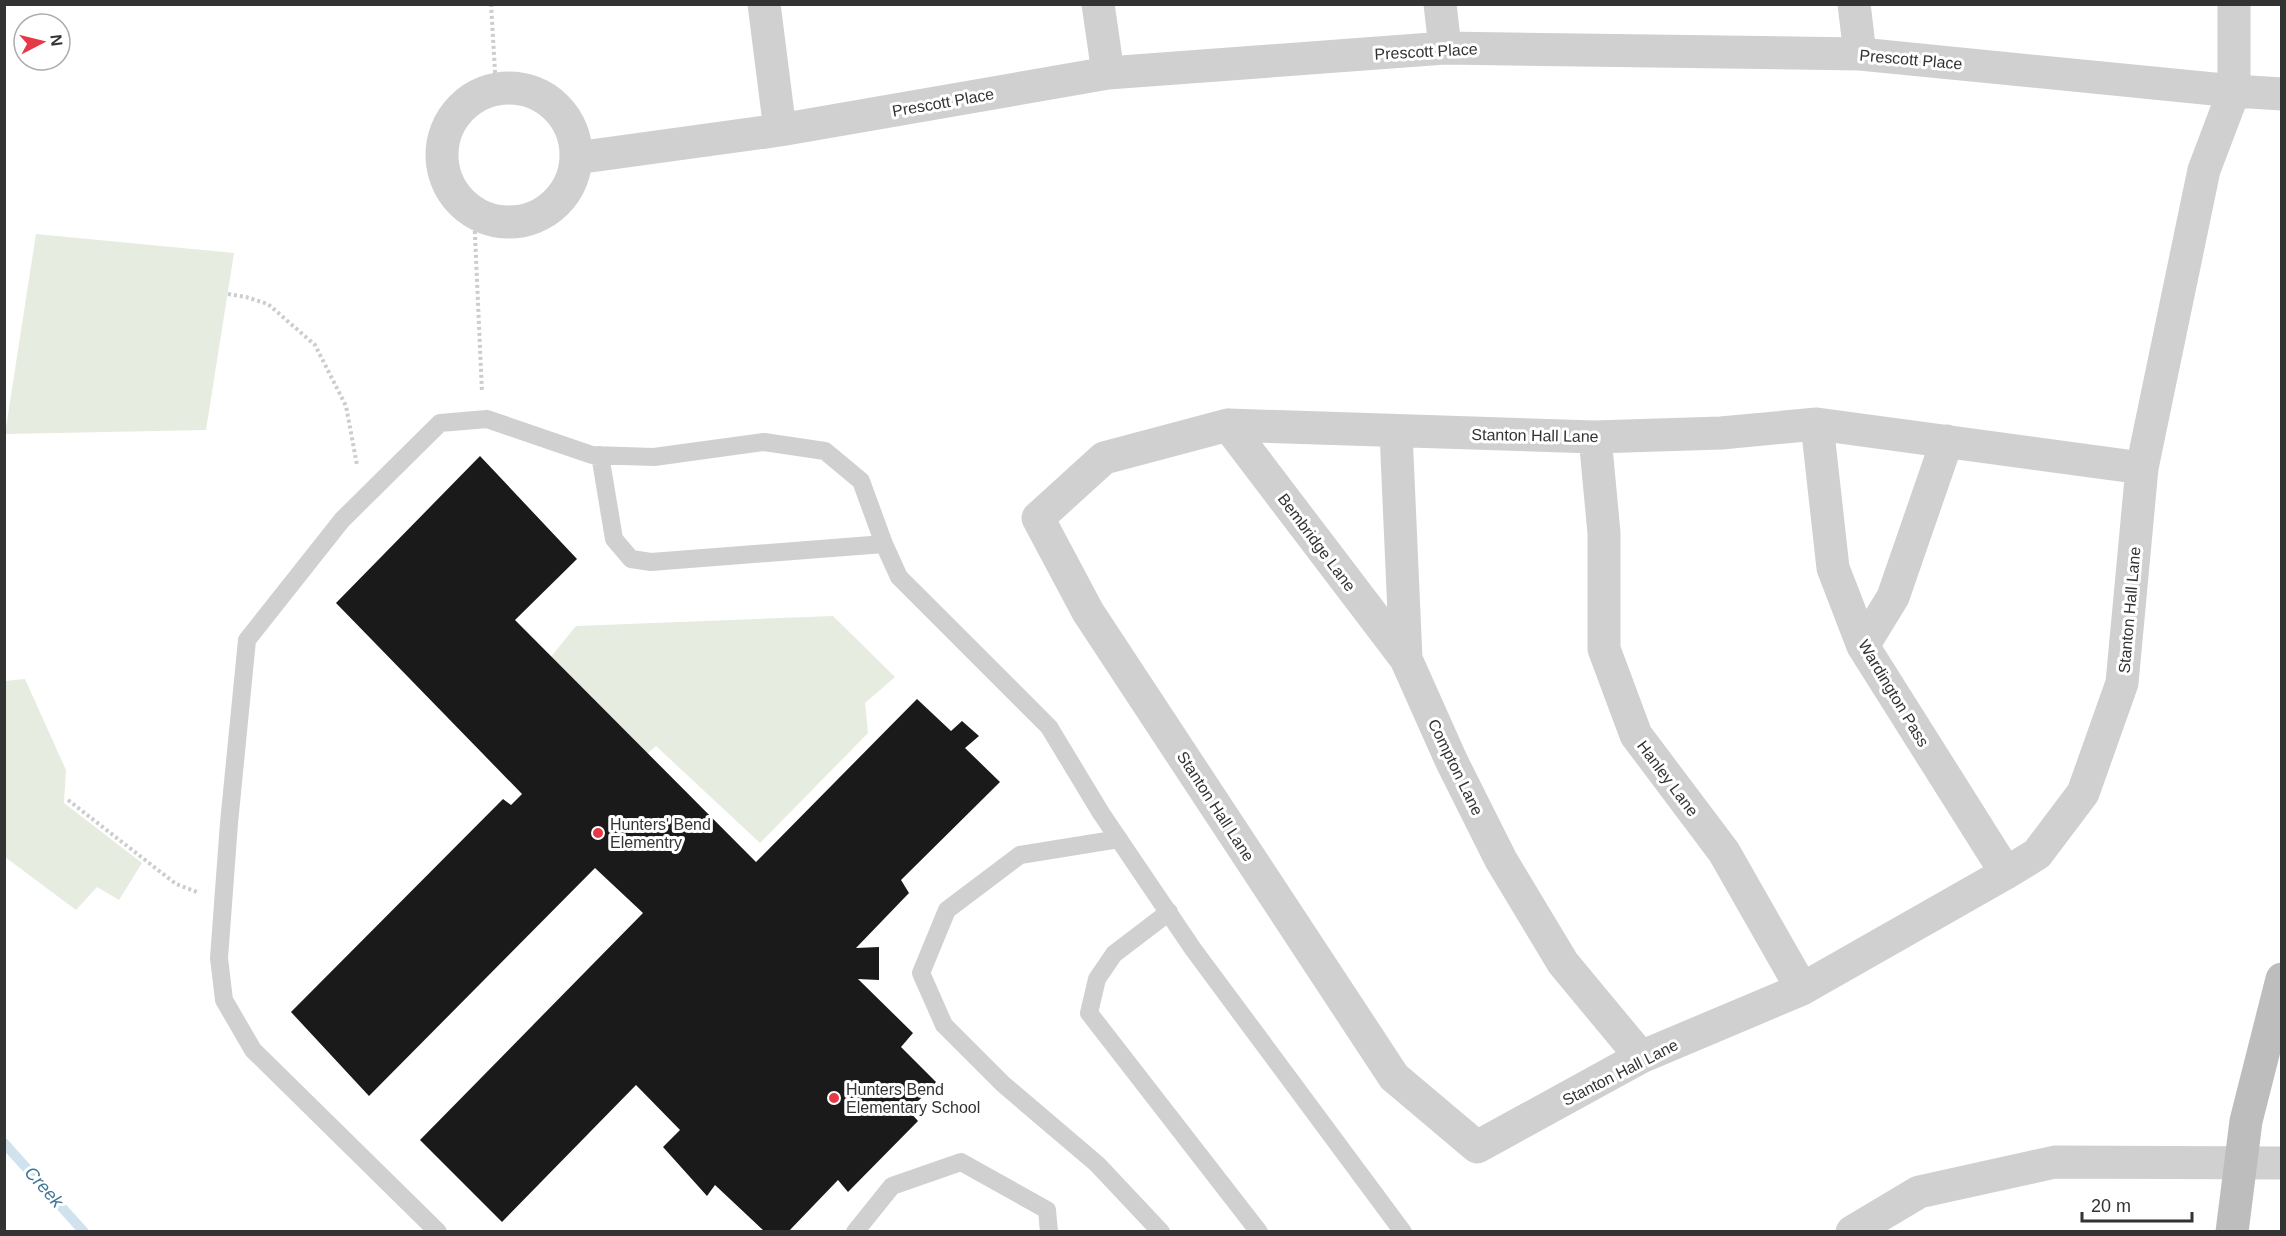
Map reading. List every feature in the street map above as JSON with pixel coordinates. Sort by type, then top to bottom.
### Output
[{"type":"street","points":[[764,4],[780,130]]},
{"type":"street","points":[[1098,4],[1108,73]]},
{"type":"street","points":[[1440,4],[1445,48]]},
{"type":"street","points":[[1854,4],[1860,54]]},
{"type":"street","points":[[2234,4],[2234,91]]},
{"type":"street","name":"Prescott Place","points":[[576,158],[780,130],[1108,73],[1445,48],[1860,54],[2282,94]]},
{"type":"street","points":[[496,88],[516,88],[536,93],[553,104],[566,119],[573,138],[576,158],[571,181],[558,200],[541,214],[519,222],[496,221],[474,213],[457,198],[446,178],[442,155],[446,132],[457,112],[474,97],[496,88]]},
{"type":"street","name":"Stanton Hall Lane","points":[[2142,468],[1817,424],[1721,433],[1595,437],[1228,425],[1104,458],[1038,518],[1095,622],[1394,1077],[1477,1147],[1641,1057],[1802,989],[2006,873],[2037,854],[2083,793],[2122,682],[2142,468],[2204,170],[2234,91]]},
{"type":"street","name":"Wardington Pass","points":[[1817,424],[1833,568],[1863,646],[2006,873]]},
{"type":"street","name":"Bembridge Lane","points":[[1228,425],[1406,659]]},
{"type":"street","name":"Compton Lane","points":[[1396,432],[1406,659],[1451,760],[1507,870],[1563,963],[1641,1057]]},
{"type":"street","name":"Hanley Lane","points":[[1595,437],[1604,533],[1604,649],[1636,735],[1724,852],[1802,989]]},
{"type":"street","points":[[1863,646],[1893,597],[1947,441]]},
{"type":"street","points":[[2232,1232],[2246,1121],[2282,979]]},
{"type":"street","points":[[1852,1232],[1919,1192],[2055,1162],[2282,1163]]},
{"type":"lane","points":[[438,1232],[253,1050],[224,1000],[219,958],[248,640],[342,520],[440,423],[483,420],[534,434],[592,455],[654,457],[764,442],[825,451],[861,482],[899,577],[1049,727],[1119,839],[1193,949],[1403,1232]]},
{"type":"lane","points":[[600,455],[614,539],[631,559],[651,562],[884,544]]},
{"type":"lane","points":[[1119,839],[1020,855],[947,910],[921,973],[944,1024],[1003,1084],[1097,1164],[1161,1232]]},
{"type":"lane","points":[[1169,912],[1114,954],[1097,979],[1089,1013],[1259,1232]]},
{"type":"lane","points":[[855,1232],[892,1185],[962,1162],[1047,1210],[1048,1232]]},
{"type":"path","points":[[491,4],[496,88]]},
{"type":"path","points":[[474,213],[483,420]]},
{"type":"path","points":[[228,294],[268,304],[315,345],[346,405],[364,498]]},
{"type":"path","points":[[68,801],[176,884],[223,901]]},
{"type":"shaded area","points":[[36,234],[234,253],[206,430],[5,434]]},
{"type":"shaded area","points":[[833,616],[895,677],[865,703],[868,733],[760,843],[656,746],[647,754],[550,658],[576,626]]},
{"type":"shaded area","points":[[25,679],[66,770],[64,803],[142,863],[119,900],[97,887],[76,910],[5,857],[5,681]]},
{"type":"building","name":"Hunters' Bend Elementry","points":[[480,456],[577,559],[515,620],[756,862],[917,699],[951,731],[962,721],[979,736],[965,748],[1000,782],[901,880],[909,893],[856,948],[879,947],[879,980],[858,979],[913,1033],[901,1047],[936,1082],[909,1111],[918,1121],[848,1192],[838,1180],[788,1232],[765,1232],[715,1185],[707,1196],[663,1147],[680,1130],[636,1085],[502,1222],[420,1140],[643,913],[595,868],[369,1096],[291,1012],[503,799],[511,805],[522,794],[336,603]]},
{"type":"waterway","name":"Creek","points":[[4,1143],[84,1232]]},
{"type":"place","name":"Hunters' Bend Elementry","points":[[598,833]]},
{"type":"place","name":"Hunters Bend Elementary School","points":[[834,1098]]}]
